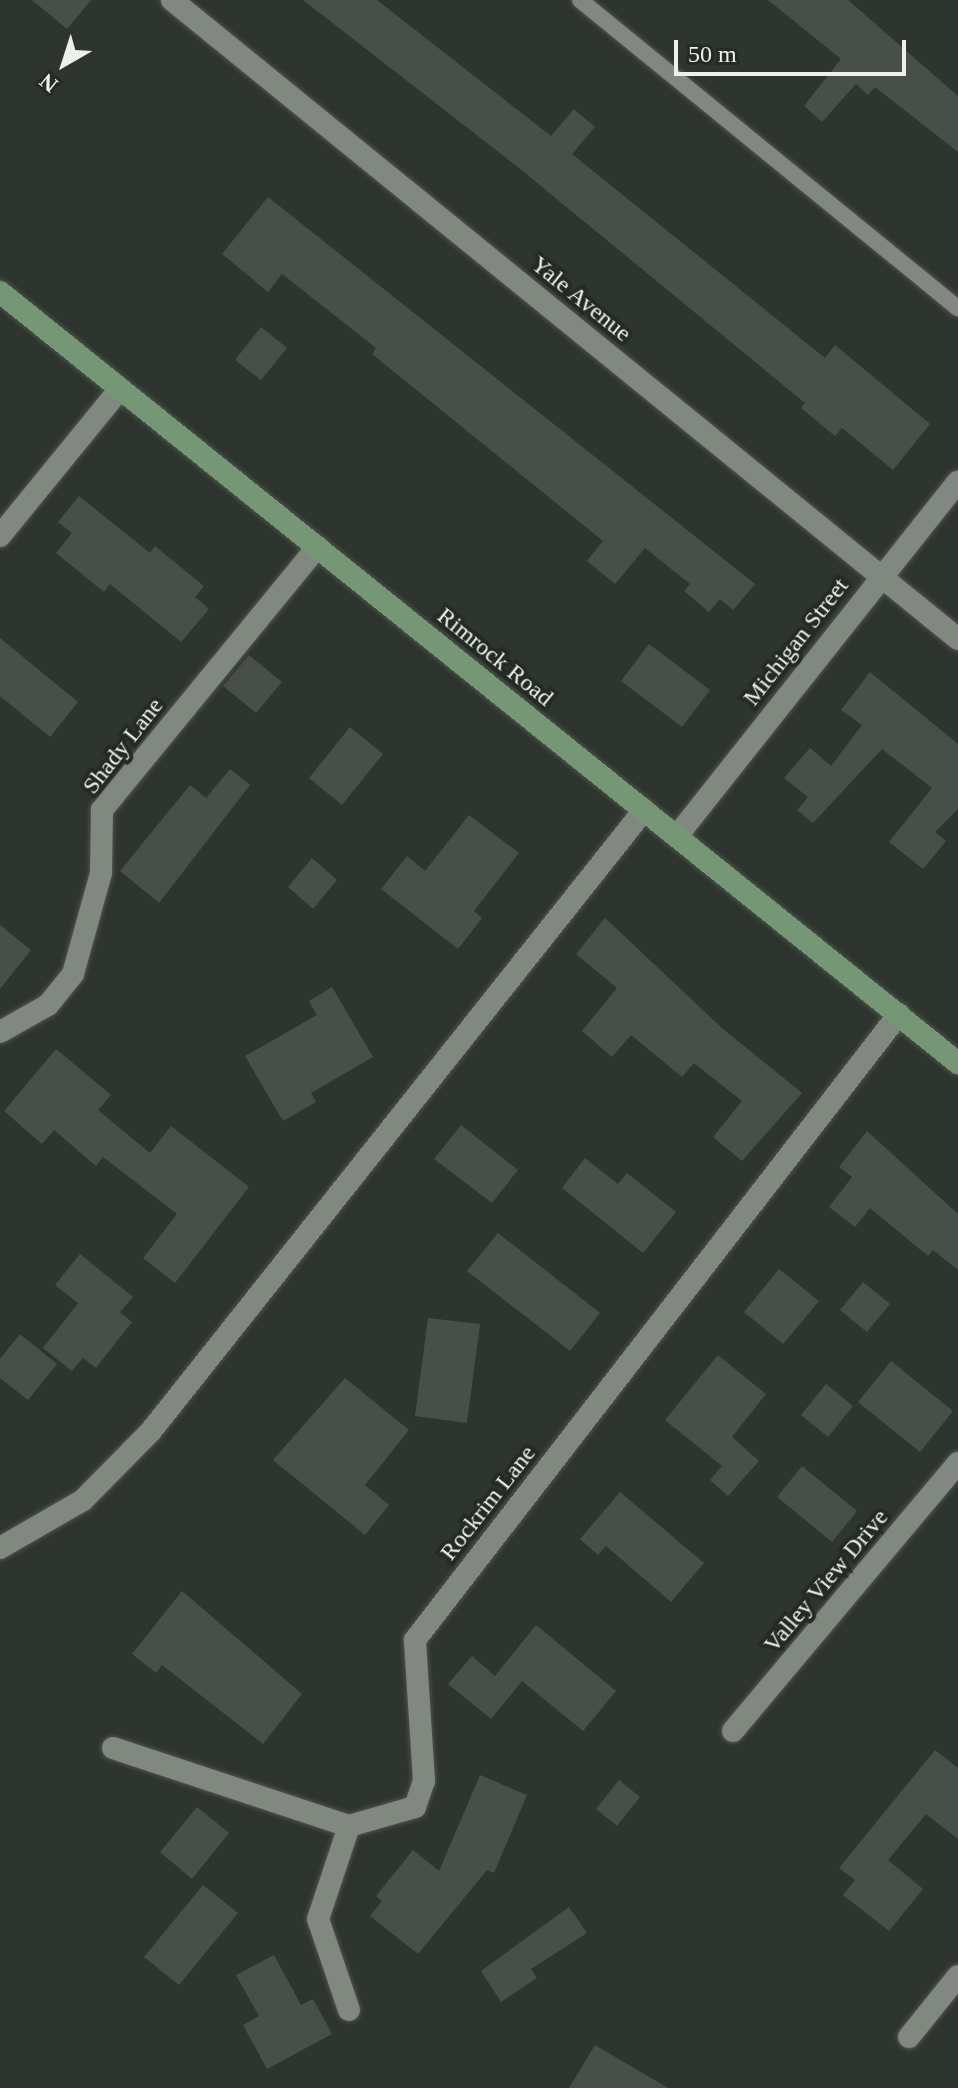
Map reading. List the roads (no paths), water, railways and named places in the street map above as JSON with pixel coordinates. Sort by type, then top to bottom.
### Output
[{"type":"main road","name":"Rimrock Road","points":[[0,292],[958,1063]]},
{"type":"street","name":"Yale Avenue","points":[[172,0],[958,639]]},
{"type":"street","points":[[0,536],[120,389]]},
{"type":"street","name":"Michigan Street","points":[[677,836],[958,482]]},
{"type":"street","name":"Shady Lane","points":[[0,1032],[48,1005],[73,974],[101,873],[102,810],[317,547]]},
{"type":"street","points":[[0,1548],[83,1500],[142,1442],[644,810]]},
{"type":"street","name":"Rockrim Lane","points":[[349,1826],[415,1807],[424,1781],[415,1640],[899,1014]]},
{"type":"street","name":"Valley View Drive","points":[[733,1731],[958,1463]]},
{"type":"street","points":[[113,1748],[349,1826],[318,1919],[349,2010]]},
{"type":"street","points":[[909,2037],[958,1976]]},
{"type":"lane","points":[[580,0],[958,308]]}]
